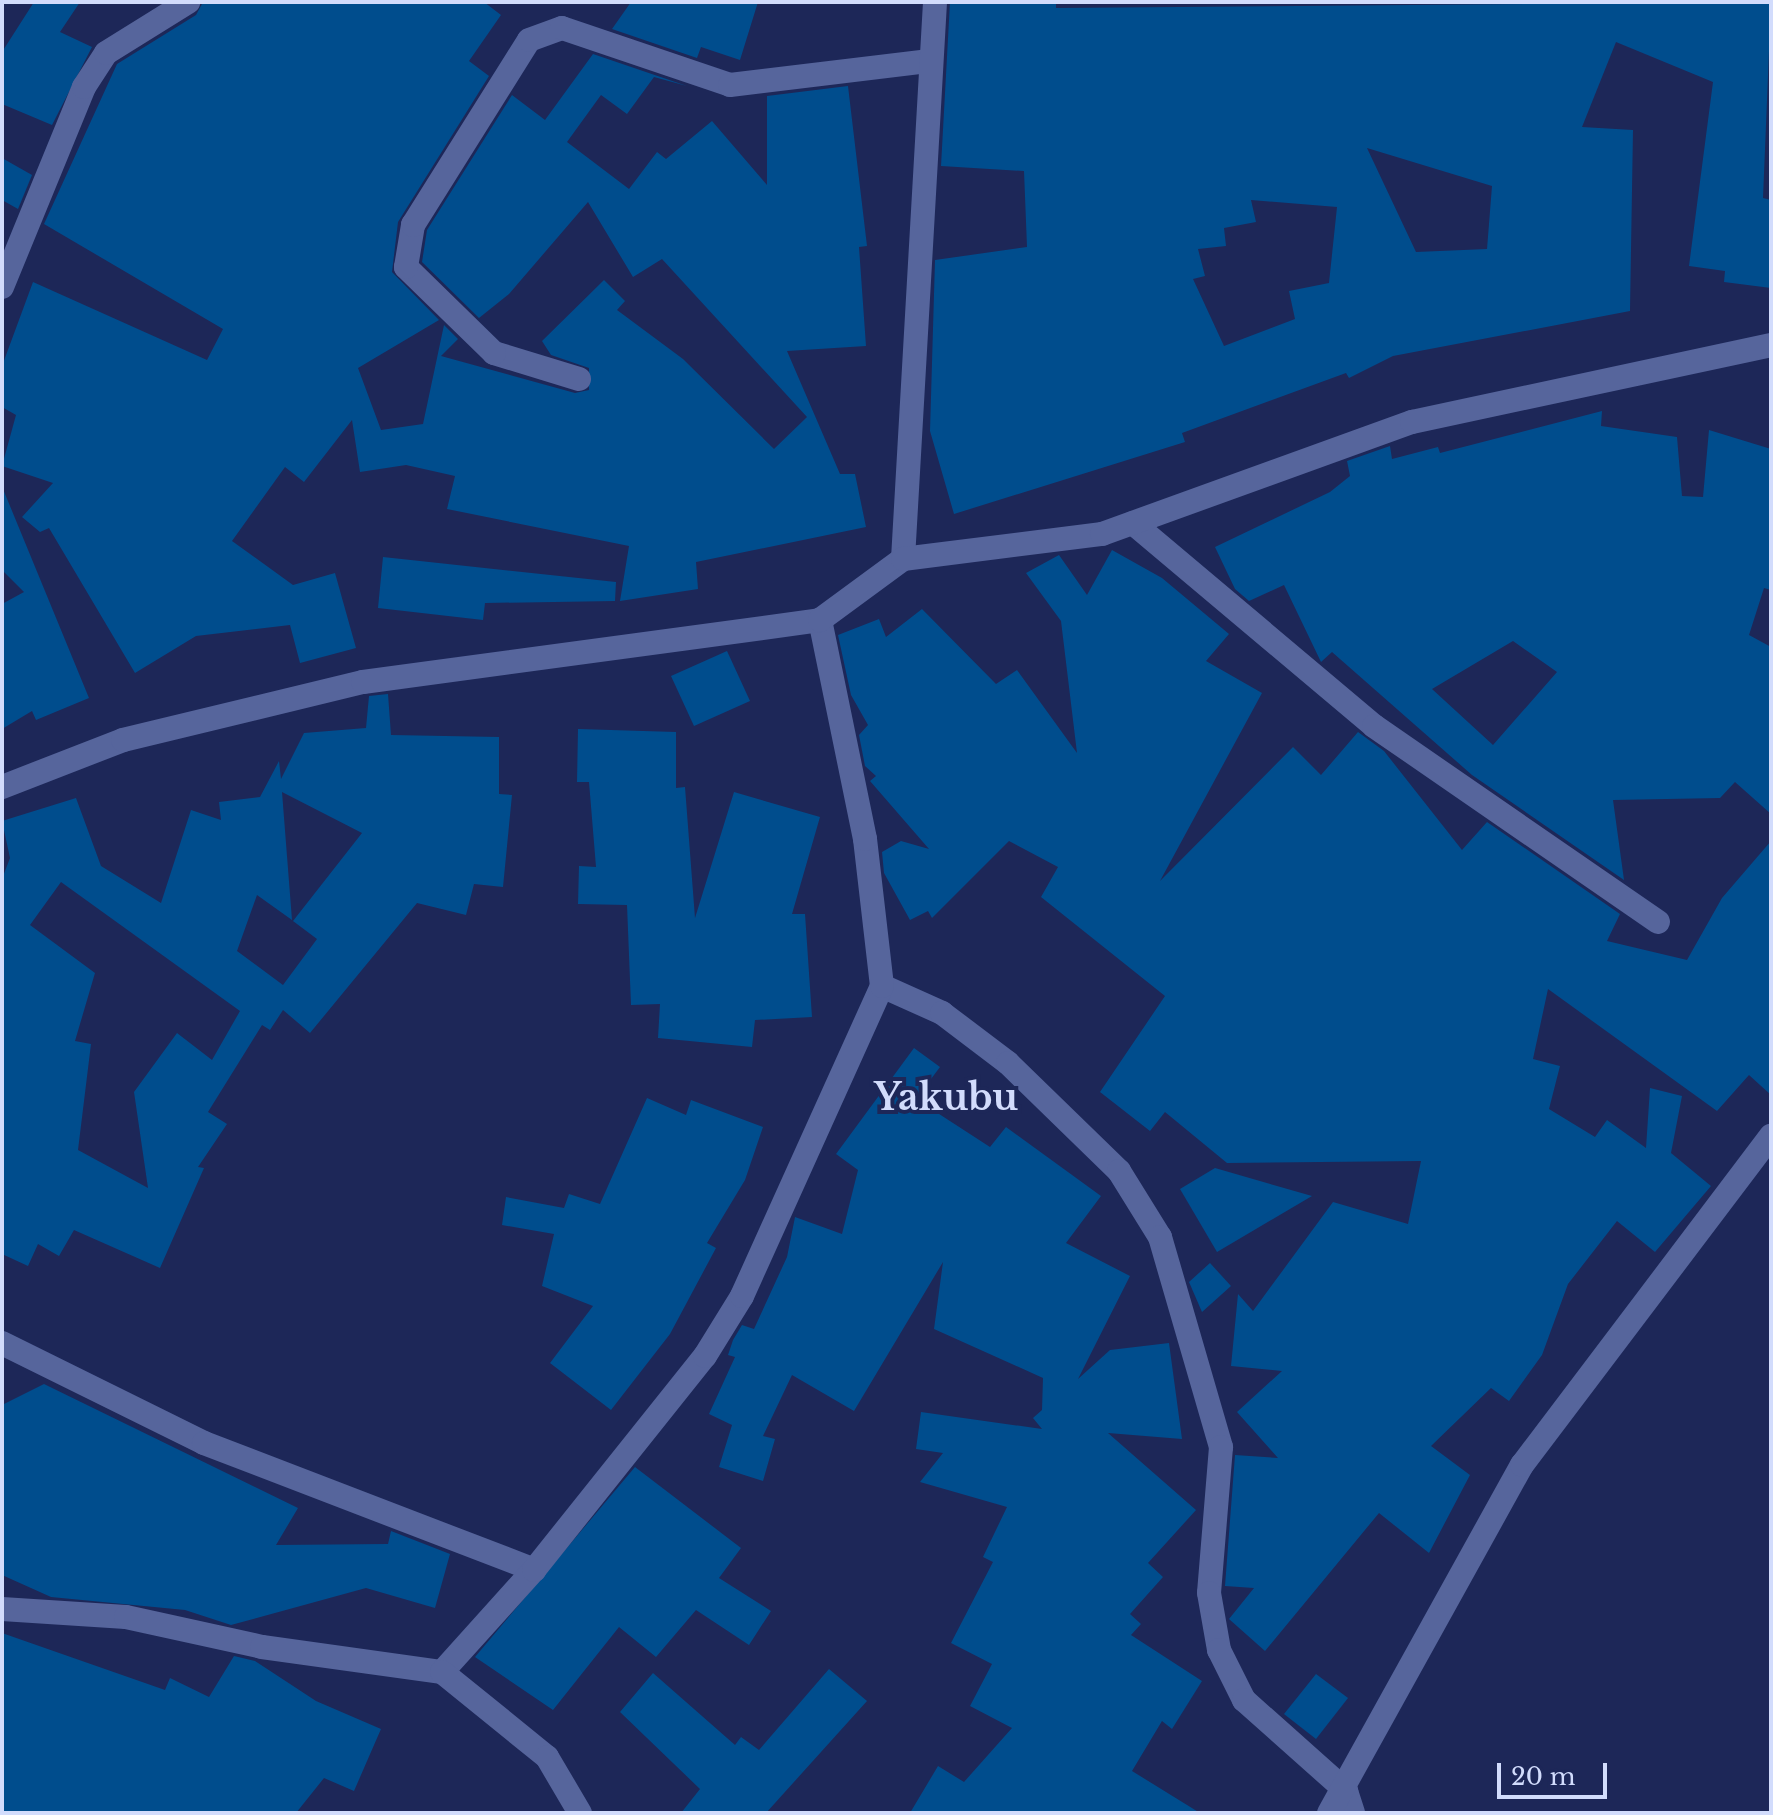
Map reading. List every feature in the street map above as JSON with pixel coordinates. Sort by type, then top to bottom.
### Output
[{"type":"street","points":[[2,287],[99,64],[188,2]]},
{"type":"street","points":[[903,559],[928,61],[935,2]]},
{"type":"street","points":[[579,379],[494,353],[406,267],[413,225],[529,40],[562,28],[730,85],[928,61]]},
{"type":"street","points":[[2,787],[123,740],[363,682],[820,620],[903,559],[1102,534],[1412,422],[1771,345]]},
{"type":"street","points":[[1133,523],[1374,726],[1658,922]]},
{"type":"street","points":[[442,1672],[534,1570],[705,1356],[742,1296],[882,986],[865,839],[820,620]]},
{"type":"street","points":[[882,986],[942,1013],[1008,1063],[1119,1171],[1160,1237],[1221,1447],[1209,1593],[1219,1650],[1244,1700],[1350,1802]]},
{"type":"street","points":[[1329,1813],[1350,1802],[1522,1465],[1771,1136]]},
{"type":"street","points":[[2,1343],[204,1443],[534,1570]]},
{"type":"street","points":[[2,1609],[126,1617],[262,1647],[442,1672],[547,1757],[580,1813]]},
{"type":"building","points":[[34,2],[80,2],[60,32],[92,47],[52,125],[2,104],[2,52]]},
{"type":"building","points":[[203,2],[484,2],[501,15],[469,61],[489,76],[398,222],[392,272],[439,320],[358,368],[381,430],[423,424],[444,325],[458,339],[441,356],[575,393],[589,390],[589,368],[551,355],[542,341],[604,280],[625,301],[617,310],[683,359],[774,449],[807,417],[662,259],[633,277],[588,202],[509,294],[479,318],[422,262],[427,230],[512,95],[545,120],[593,54],[687,86],[654,77],[627,114],[601,95],[567,142],[629,189],[657,152],[666,159],[712,121],[767,185],[767,96],[848,86],[867,246],[859,247],[866,346],[787,351],[840,474],[855,474],[866,527],[696,562],[698,589],[620,601],[629,546],[447,509],[455,476],[406,465],[360,472],[352,420],[304,482],[285,467],[232,541],[293,585],[335,573],[356,648],[300,663],[290,625],[196,636],[135,673],[49,528],[40,532],[22,517],[53,483],[2,466],[16,415],[2,407],[2,366],[33,282],[207,360],[223,329],[44,224],[117,64],[196,15]]},
{"type":"building","points":[[631,2],[758,2],[740,60],[701,47],[697,58],[612,29]]},
{"type":"building","points":[[950,2],[1056,2],[1056,8],[1771,2],[1763,198],[1771,200],[1771,288],[1724,282],[1725,271],[1689,266],[1713,82],[1616,42],[1582,127],[1633,130],[1630,311],[1393,356],[1349,378],[1346,373],[1182,433],[1185,442],[954,514],[930,431],[935,260],[1027,247],[1024,171],[941,166]],"holes":[[[1367,148],[1492,186],[1487,249],[1416,252]],[[1251,200],[1337,207],[1329,283],[1289,291],[1295,319],[1224,346],[1193,279],[1205,276],[1198,249],[1226,246],[1224,228],[1256,222]]]},
{"type":"building","points":[[2,158],[32,175],[18,209],[2,200]]},
{"type":"building","points":[[1602,411],[1601,426],[1677,437],[1682,496],[1703,497],[1709,430],[1771,449],[1771,590],[1764,588],[1749,635],[1771,647],[1771,814],[1735,782],[1720,798],[1613,800],[1624,880],[1472,775],[1332,652],[1321,662],[1284,585],[1249,601],[1235,589],[1215,547],[1330,492],[1350,476],[1347,461],[1390,446],[1392,459],[1438,447],[1440,453]],"holes":[[[1513,641],[1557,672],[1493,745],[1432,689]]]},
{"type":"building","points":[[3,489],[89,698],[36,720],[32,711],[2,729],[2,604],[24,592],[2,570]]},
{"type":"building","points":[[1112,550],[1162,578],[1229,634],[1206,661],[1262,693],[1160,881],[1293,747],[1321,775],[1358,732],[1384,751],[1462,850],[1487,822],[1620,914],[1607,941],[1687,960],[1722,898],[1771,841],[1771,1095],[1749,1075],[1717,1111],[1548,989],[1533,1059],[1560,1066],[1549,1109],[1595,1137],[1607,1120],[1646,1148],[1650,1088],[1682,1096],[1671,1153],[1711,1186],[1655,1252],[1617,1221],[1568,1284],[1542,1355],[1509,1401],[1491,1388],[1431,1446],[1470,1475],[1429,1553],[1379,1513],[1265,1651],[1229,1619],[1254,1588],[1225,1586],[1235,1455],[1278,1458],[1237,1412],[1282,1371],[1231,1366],[1238,1294],[1253,1311],[1333,1202],[1408,1224],[1421,1161],[1227,1163],[1165,1112],[1150,1131],[1100,1092],[1165,996],[1041,897],[1058,867],[1009,841],[932,918],[928,911],[910,920],[884,873],[882,852],[901,841],[929,849],[870,781],[876,776],[865,766],[859,735],[868,725],[851,695],[838,635],[879,619],[886,637],[922,609],[996,684],[1017,670],[1077,753],[1061,621],[1026,573],[1059,555],[1087,595]]},
{"type":"building","points":[[383,557],[616,582],[615,601],[485,603],[483,620],[378,608]]},
{"type":"building","points":[[727,651],[750,701],[694,726],[671,676]]},
{"type":"building","points":[[388,694],[391,735],[499,737],[499,794],[512,795],[503,887],[474,884],[466,915],[417,903],[310,1033],[283,1010],[270,1030],[262,1025],[208,1112],[227,1124],[198,1167],[204,1168],[160,1268],[74,1230],[59,1256],[38,1244],[28,1266],[2,1254],[2,879],[10,858],[2,821],[76,798],[101,866],[161,903],[191,810],[221,820],[219,802],[260,797],[279,761],[281,779],[304,733],[366,728],[369,696]],"holes":[[[282,792],[362,833],[293,921],[317,939],[283,985],[237,951],[257,895],[292,920]],[[61,882],[240,1011],[212,1060],[177,1033],[134,1092],[148,1188],[78,1150],[91,1044],[75,1041],[95,973],[30,925]]]},
{"type":"building","points":[[578,729],[676,732],[676,788],[685,787],[695,918],[734,792],[820,817],[792,914],[805,914],[812,1017],[755,1020],[752,1047],[658,1038],[660,1004],[631,1005],[627,905],[578,904],[579,866],[596,867],[589,782],[577,782]]},
{"type":"building","points":[[914,1048],[940,1067],[916,1099],[990,1147],[1006,1127],[1101,1196],[1066,1243],[1130,1276],[1078,1379],[1110,1350],[1169,1343],[1182,1439],[1108,1433],[1196,1510],[1148,1563],[1163,1577],[1130,1614],[1141,1624],[1131,1635],[1202,1681],[1172,1729],[1162,1721],[1132,1771],[1200,1813],[910,1813],[938,1766],[964,1782],[1012,1728],[970,1706],[992,1664],[951,1643],[993,1562],[983,1557],[1007,1507],[920,1482],[943,1453],[916,1449],[921,1412],[1042,1429],[1033,1418],[1042,1410],[1043,1378],[934,1329],[943,1262],[854,1411],[792,1375],[763,1436],[775,1439],[763,1481],[719,1467],[732,1425],[709,1414],[735,1357],[728,1355],[733,1340],[742,1325],[754,1329],[787,1257],[795,1217],[842,1234],[858,1170],[836,1154]]},
{"type":"building","points":[[647,1098],[686,1115],[691,1100],[763,1127],[745,1180],[707,1243],[716,1248],[670,1334],[611,1410],[550,1363],[593,1306],[542,1286],[554,1234],[502,1225],[506,1197],[564,1208],[569,1194],[600,1204]]},
{"type":"building","points":[[1215,1168],[1312,1196],[1217,1252],[1180,1189]]},
{"type":"building","points":[[1210,1263],[1231,1286],[1202,1312],[1189,1282]]},
{"type":"building","points":[[44,1384],[298,1508],[276,1545],[388,1544],[391,1531],[450,1554],[435,1608],[366,1588],[231,1625],[185,1610],[51,1597],[2,1575],[2,1405]]},
{"type":"building","points":[[635,1467],[741,1548],[719,1578],[771,1611],[749,1645],[696,1610],[656,1657],[619,1627],[553,1710],[475,1657]]},
{"type":"building","points":[[2,1633],[165,1690],[170,1678],[209,1697],[234,1656],[255,1661],[316,1701],[381,1729],[354,1791],[324,1778],[296,1813],[2,1813]]},
{"type":"building","points":[[829,1669],[867,1701],[766,1813],[681,1813],[700,1789],[620,1712],[653,1673],[735,1745],[741,1737],[759,1750]]},
{"type":"building","points":[[1316,1674],[1348,1698],[1316,1739],[1284,1714]]},
{"type":"district","name":"Yakubu","points":[[946,1098]]}]
